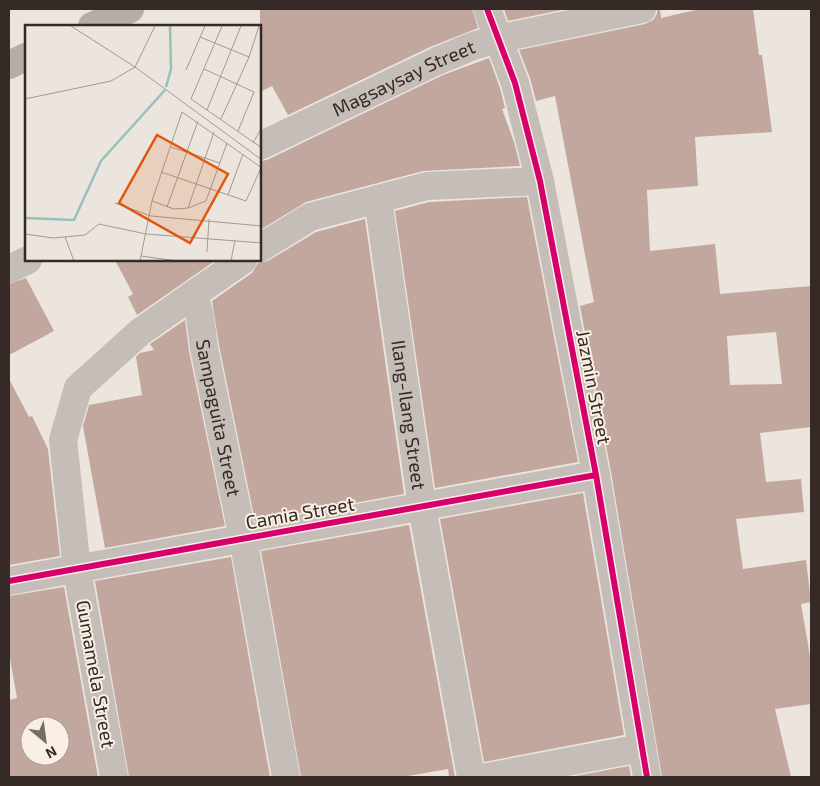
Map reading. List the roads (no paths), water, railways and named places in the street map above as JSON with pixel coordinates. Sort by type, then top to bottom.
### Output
[{"type":"street","points":[[94,25],[130,9]]},
{"type":"street","name":"Jazmin Street","points":[[487,9],[515,83],[540,181],[596,475],[647,777]]},
{"type":"street","name":"Magsaysay Street","points":[[261,146],[437,61],[473,46],[497,39],[642,9]]},
{"type":"street","points":[[9,65],[25,57]]},
{"type":"street","points":[[261,247],[310,218],[427,186],[540,181]]},
{"type":"street","name":"Ilang-Ilang Street","points":[[378,199],[422,507],[470,777]]},
{"type":"street","points":[[9,269],[26,261]]},
{"type":"street","points":[[194,294],[242,261]]},
{"type":"street","name":"Sampaguita Street","points":[[194,294],[200,317],[204,348],[242,538],[286,777]]},
{"type":"street","name":"Gumamela Street","points":[[114,777],[77,570],[63,440],[78,388],[140,332],[194,294]]},
{"type":"street","name":"Camia Street","points":[[9,581],[596,475]]},
{"type":"street","points":[[487,777],[641,748]]}]
